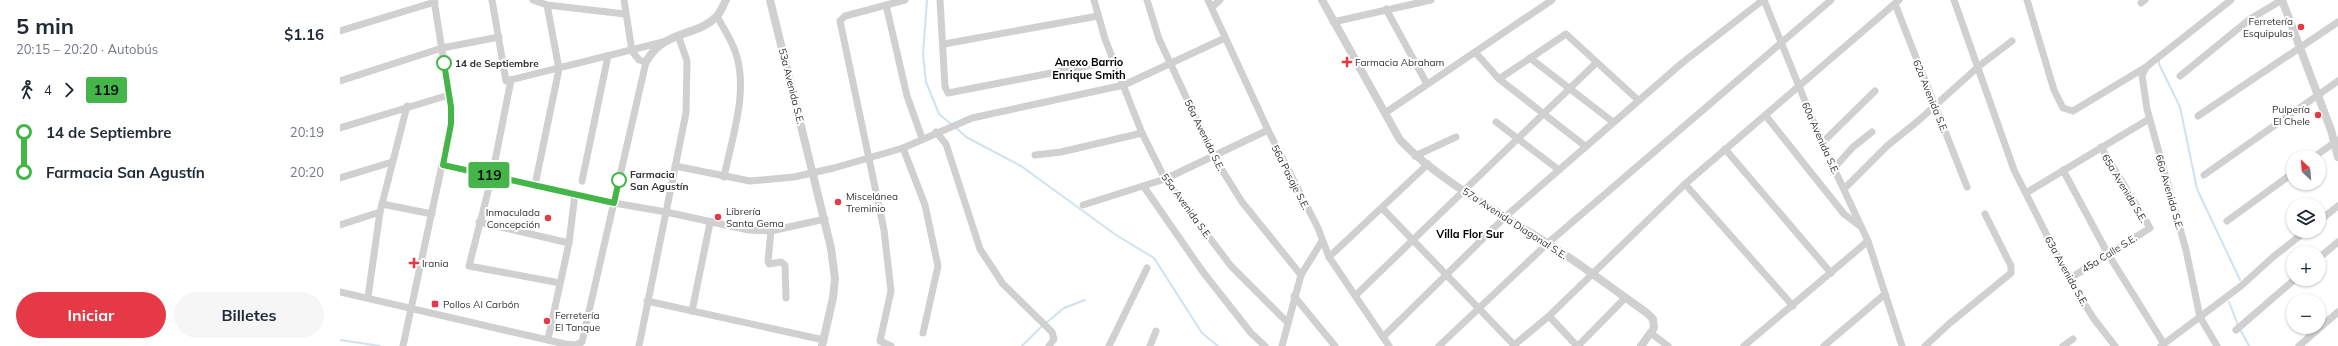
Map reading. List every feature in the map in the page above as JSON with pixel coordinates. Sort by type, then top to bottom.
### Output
[{"type":"street","points":[[492,0],[506,81],[664,42],[705,24],[717,16],[726,0]]},
{"type":"street","points":[[533,0],[547,4],[625,14]]},
{"type":"street","points":[[624,0],[632,51],[638,60],[646,62]]},
{"type":"street","name":"53a Avenida S.E.","points":[[770,0],[825,219],[835,279],[833,298],[823,343]]},
{"type":"street","points":[[891,346],[880,342],[891,291],[884,230],[840,21],[845,16],[904,0]]},
{"type":"street","points":[[940,0],[944,44],[945,87],[948,92],[1113,61]]},
{"type":"street","name":"55a Avenida S.E.","points":[[1094,0],[1113,61],[1124,85],[1142,133],[1165,179],[1231,266],[1288,323]]},
{"type":"street","name":"56a Avenida S.E.","points":[[1147,0],[1157,32],[1214,157],[1242,202],[1301,275]]},
{"type":"street","name":"56a Pasaje S.E.","points":[[1208,0],[1268,130],[1318,228],[1329,257],[1389,346]]},
{"type":"street","points":[[1212,7],[1220,0]]},
{"type":"street","name":"57a Avenida Diagonal S.E.","points":[[1322,0],[1400,140],[1415,156],[1505,217],[1548,243],[1646,313],[1655,323],[1652,334]]},
{"type":"street","points":[[1333,22],[1430,0]]},
{"type":"street","points":[[1385,113],[1475,52],[1544,2],[1552,0]]},
{"type":"street","points":[[1439,346],[1548,243],[1831,0]]},
{"type":"street","name":"63a Avenida S.E.","points":[[1954,0],[1979,66],[2014,170],[2069,279],[2094,319],[2115,346]]},
{"type":"street","points":[[2027,0],[2059,103],[2067,110],[2073,111],[2146,67],[2231,0]]},
{"type":"street","points":[[2180,76],[2250,19],[2282,0],[2336,141],[2338,157]]},
{"type":"street","points":[[340,31],[435,1],[449,94],[451,124],[410,307],[403,346]]},
{"type":"street","points":[[1383,337],[1505,217],[1585,146],[1682,63],[1766,1]]},
{"type":"street","name":"60a Avenida S.E.","points":[[1766,1],[1781,43],[1822,143],[1845,188],[1868,242],[1901,345]]},
{"type":"street","points":[[1382,208],[1447,273],[1514,346],[1549,316],[1685,184],[1897,2]]},
{"type":"street","name":"62a Avenida S.E.","points":[[1897,2],[1934,105],[1967,187]]},
{"type":"street","points":[[535,185],[559,69],[547,4]]},
{"type":"street","points":[[886,5],[907,96],[922,138]]},
{"type":"street","points":[[1386,9],[1427,84]]},
{"type":"street","points":[[717,16],[734,47],[740,74],[740,96],[724,177]]},
{"type":"street","points":[[944,44],[1098,16]]},
{"type":"street","points":[[2198,116],[2338,22]]},
{"type":"street","points":[[1499,79],[1566,34],[1638,100]]},
{"type":"street","points":[[639,346],[686,113],[687,61],[678,35]]},
{"type":"street","points":[[340,81],[442,48],[499,37]]},
{"type":"street","points":[[675,166],[750,181],[813,173],[903,148],[922,138],[972,118],[1124,85],[1225,38]]},
{"type":"street","points":[[1845,188],[1887,146],[1979,66],[2012,41]]},
{"type":"street","points":[[340,292],[368,297],[548,339],[565,345],[575,346],[582,342],[585,335],[646,62],[655,49],[664,42]]},
{"type":"street","points":[[1475,52],[1499,79],[1585,146]]},
{"type":"street","points":[[582,181],[608,56]]},
{"type":"street","points":[[1530,58],[1613,122]]},
{"type":"street","points":[[1356,295],[1596,63]]},
{"type":"street","name":"66a Avenida S.E.","points":[[2146,67],[2142,75],[2149,119],[2186,250],[2200,317],[2217,346]]},
{"type":"street","points":[[510,80],[492,176],[479,222],[469,266],[560,283]]},
{"type":"street","points":[[2204,175],[2338,81]]},
{"type":"street","points":[[1822,143],[1875,91]]},
{"type":"street","points":[[340,128],[449,94]]},
{"type":"street","points":[[368,297],[380,212],[407,106]]},
{"type":"street","points":[[1766,116],[1844,214],[1861,227]]},
{"type":"street","points":[[2026,193],[2149,119]]},
{"type":"street","points":[[1496,122],[1559,170]]},
{"type":"street","points":[[1083,205],[1144,187],[1165,179],[1268,130]]},
{"type":"street","points":[[938,132],[946,144],[980,249],[1003,284],[1045,324],[1053,335],[1054,339],[1049,346]]},
{"type":"street","points":[[1834,168],[1853,147],[1872,132]]},
{"type":"street","points":[[1035,155],[1061,152],[1142,133]]},
{"type":"street","points":[[1415,156],[1456,137]]},
{"type":"street","points":[[2324,150],[2336,141]]},
{"type":"street","points":[[903,148],[925,205],[938,266],[923,333]]},
{"type":"street","name":"65a Avenida S.E.","points":[[2101,148],[2150,228]]},
{"type":"street","points":[[1725,149],[1831,272]]},
{"type":"street","points":[[340,178],[392,162]]},
{"type":"street","points":[[1329,257],[1428,164]]},
{"type":"street","points":[[443,165],[614,203],[666,212],[710,223],[749,230],[771,232],[825,219]]},
{"type":"street","points":[[2063,170],[2108,254],[2162,345],[2241,286],[2273,257],[2297,238]]},
{"type":"street","points":[[2227,221],[2286,178]]},
{"type":"street","points":[[1685,184],[1793,306]]},
{"type":"street","points":[[1144,187],[1204,272],[1250,333],[1265,346]]},
{"type":"street","points":[[548,339],[569,242],[575,194]]},
{"type":"street","points":[[382,204],[432,214]]},
{"type":"street","points":[[2326,215],[2338,206]]},
{"type":"street","points":[[340,225],[380,212]]},
{"type":"street","points":[[1925,346],[1950,322],[2011,273],[2011,266],[1985,214]]},
{"type":"street","points":[[479,222],[569,242]]},
{"type":"street","points":[[692,311],[710,223]]},
{"type":"street","name":"45a Calle S.E.","points":[[2069,279],[2150,228]]},
{"type":"street","points":[[771,232],[768,261],[769,264],[781,262],[785,265],[786,298]]},
{"type":"street","points":[[1282,346],[1294,296],[1301,275],[1322,241]]},
{"type":"street","points":[[1744,346],[1868,242]]},
{"type":"street","points":[[2326,252],[2338,242]]},
{"type":"street","points":[[1109,346],[1147,268]]},
{"type":"street","points":[[2236,330],[2287,286]]},
{"type":"street","points":[[1824,346],[1885,294]]},
{"type":"street","points":[[1294,296],[1335,346]]},
{"type":"street","points":[[1549,316],[1578,346],[1625,298]]},
{"type":"street","points":[[647,301],[823,343]]},
{"type":"street","points":[[2299,346],[2338,312]]},
{"type":"street","points":[[1150,346],[1156,331]]},
{"type":"street","points":[[1641,346],[1652,334],[1668,346]]},
{"type":"street","points":[[2063,346],[2073,339]]},
{"type":"waterway","points":[[927,0],[923,54],[926,82],[939,114],[951,124]]},
{"type":"waterway","points":[[2159,59],[2159,64],[2180,107],[2197,189],[2240,280]]},
{"type":"waterway","points":[[955,127],[966,137],[1021,166],[1116,235],[1154,258],[1202,333],[1218,346]]},
{"type":"waterway","points":[[1046,323],[1064,308],[1085,300]]},
{"type":"waterway","points":[[2229,302],[2238,325]]},
{"type":"waterway","points":[[1022,346],[1042,326]]},
{"type":"waterway","points":[[2240,329],[2249,346]]},
{"type":"waterway","points":[[340,340],[380,346]]},
{"type":"bus line","name":"119","points":[[444,63],[451,107],[451,124],[443,165],[614,203],[619,180]]},
{"type":"place","name":"Ferretería Esquipulas","points":[[2301,27]]},
{"type":"place","name":"Farmacia Abraham","points":[[1347,62]]},
{"type":"place","name":"14 de Septiembre","points":[[444,63]]},
{"type":"place","name":"Pulpería El Chele","points":[[2318,115]]},
{"type":"place","name":"Farmacia San Agustín","points":[[619,180]]},
{"type":"place","name":"Miscelánea Treminio","points":[[838,202]]},
{"type":"place","name":"Librería Santa Gema","points":[[718,217]]},
{"type":"place","name":"Inmaculada Concepción","points":[[548,218]]},
{"type":"place","name":"Irania","points":[[414,263]]},
{"type":"place","name":"Pollos Al Carbón","points":[[435,304]]},
{"type":"place","name":"Ferretería El Tanque","points":[[547,321]]},
{"type":"district","name":"Anexo Barrio Enrique Smith","points":[[1089,68]]},
{"type":"district","name":"Villa Flor Sur","points":[[1470,234]]}]
